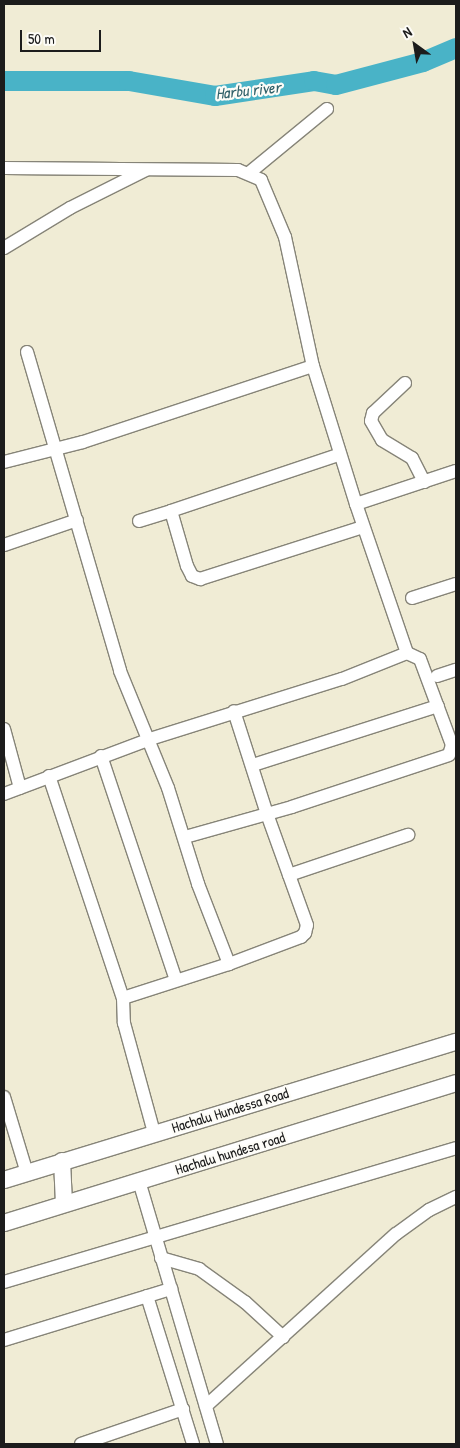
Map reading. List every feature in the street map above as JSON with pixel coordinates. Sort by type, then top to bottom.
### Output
[{"type":"main road","name":"Hachalu Hundessa Road","points":[[4,1180],[456,1042]]},
{"type":"main road","name":"Hachalu hundesa road","points":[[4,1222],[456,1083]]},
{"type":"main road","points":[[62,1161],[64,1203]]},
{"type":"street","points":[[249,173],[328,109]]},
{"type":"street","points":[[4,168],[150,168],[249,173],[261,180],[284,237],[313,366],[338,455],[407,653],[420,659],[452,745],[449,755],[267,814],[185,837]]},
{"type":"street","points":[[4,248],[70,208],[150,168]]},
{"type":"street","points":[[27,352],[78,520],[120,671],[150,739],[185,837],[198,884],[229,964]]},
{"type":"street","points":[[4,462],[56,449],[313,366]]},
{"type":"street","points":[[405,383],[373,414],[371,421],[382,440],[412,458],[424,482]]},
{"type":"street","points":[[139,521],[338,455]]},
{"type":"street","points":[[356,504],[456,471]]},
{"type":"street","points":[[171,511],[187,566],[192,576],[200,579],[363,527]]},
{"type":"street","points":[[4,545],[78,520]]},
{"type":"street","points":[[412,598],[456,584]]},
{"type":"street","points":[[4,794],[150,739],[234,711],[342,680],[407,653]]},
{"type":"street","points":[[437,676],[456,670]]},
{"type":"street","points":[[253,766],[438,706]]},
{"type":"street","points":[[123,998],[229,964],[301,937],[305,933],[307,925],[267,814],[234,711]]},
{"type":"street","points":[[4,729],[20,788]]},
{"type":"street","points":[[101,756],[176,980]]},
{"type":"street","points":[[49,776],[123,998],[124,1023],[154,1133]]},
{"type":"street","points":[[289,875],[408,835]]},
{"type":"street","points":[[4,1097],[28,1173]]},
{"type":"street","points":[[4,1282],[156,1239],[456,1148]]},
{"type":"street","points":[[139,1181],[217,1444]]},
{"type":"street","points":[[206,1406],[396,1234],[429,1210],[456,1197]]},
{"type":"street","points":[[161,1258],[199,1269],[245,1302],[283,1336]]},
{"type":"street","points":[[4,1340],[171,1289]]},
{"type":"street","points":[[147,1296],[193,1444]]},
{"type":"street","points":[[81,1444],[183,1409]]},
{"type":"waterway","name":"Harbu river","points":[[4,81],[129,81],[215,96],[314,81],[336,85],[423,62],[456,48]]}]
